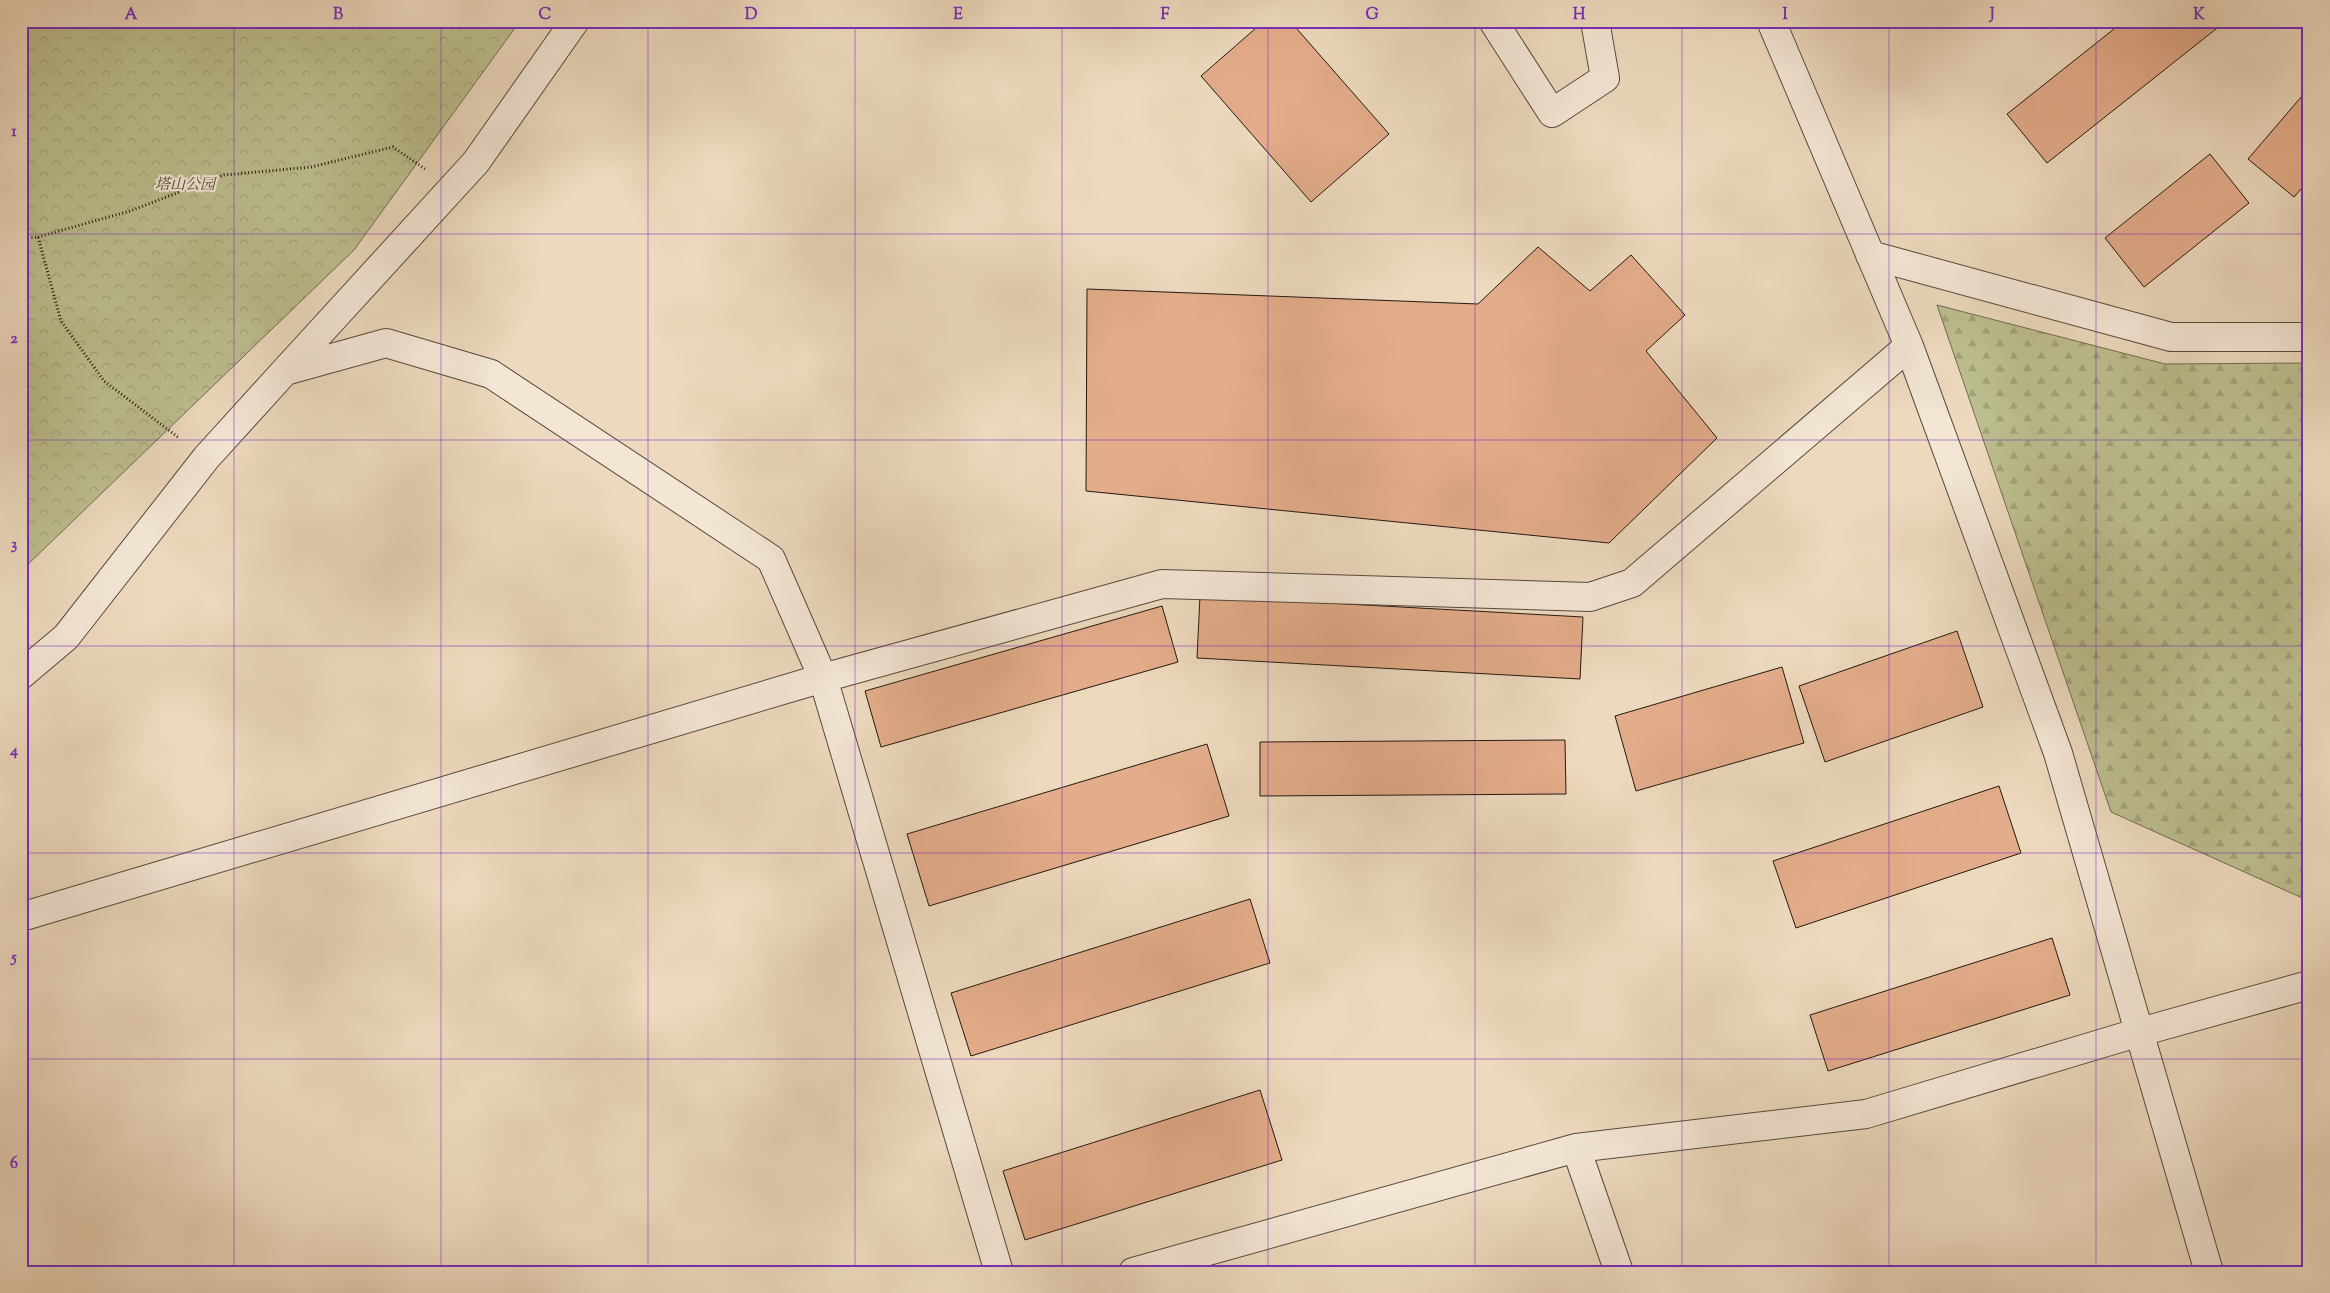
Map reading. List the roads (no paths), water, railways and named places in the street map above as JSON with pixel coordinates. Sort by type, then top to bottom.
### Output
[{"type":"street","points":[[21,675],[66,637],[206,458],[476,162],[575,21]]},
{"type":"street","points":[[1493,21],[1552,113],[1605,78],[1595,21]]},
{"type":"street","points":[[1771,21],[1909,346],[2058,753],[2209,1272]]},
{"type":"street","points":[[1870,256],[2171,337],[2309,337]]},
{"type":"street","points":[[285,371],[386,342],[491,374],[771,560],[824,678],[999,1272]]},
{"type":"street","points":[[21,917],[824,678],[1162,584],[1590,597],[1632,583],[1909,346]]},
{"type":"street","points":[[1134,1272],[1576,1148],[1866,1114],[2140,1032],[2309,986]]},
{"type":"street","points":[[1576,1148],[1619,1272]]},
{"type":"park label","name":"塔山公园","points":[[185,185]]}]
